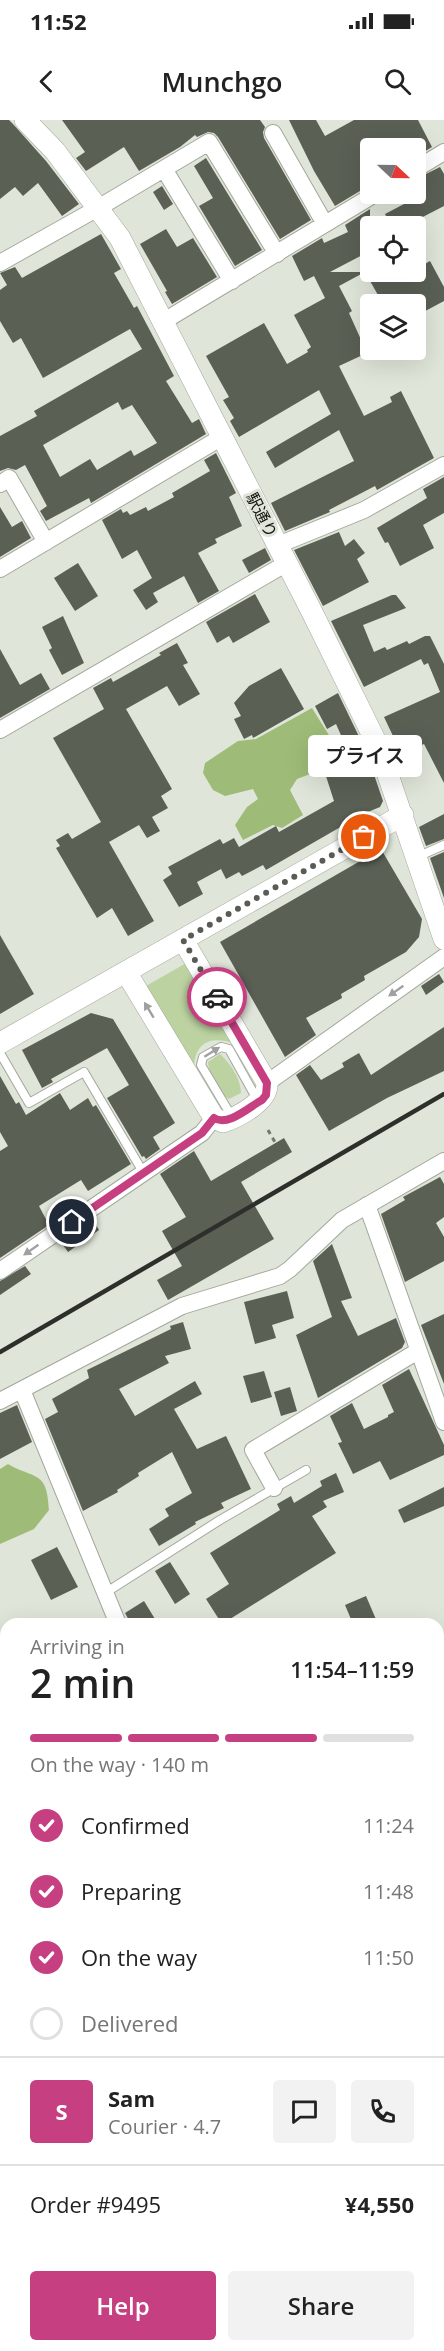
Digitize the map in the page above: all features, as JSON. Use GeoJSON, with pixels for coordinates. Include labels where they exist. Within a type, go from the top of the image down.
{"type":"FeatureCollection","features":[{"type":"Feature","properties":{"kind":"street","name":"駅通り"},"geometry":{"type":"LineString","coordinates":[[25,120],[55,152],[120,238],[164,321],[378,746],[444,939]]}},
{"type":"Feature","properties":{"kind":"street"},"geometry":{"type":"LineString","coordinates":[[273,133],[325,224]]}},
{"type":"Feature","properties":{"kind":"street"},"geometry":{"type":"LineString","coordinates":[[0,263],[209,142],[277,254]]}},
{"type":"Feature","properties":{"kind":"street"},"geometry":{"type":"LineString","coordinates":[[426,163],[444,152]]}},
{"type":"Feature","properties":{"kind":"street"},"geometry":{"type":"LineString","coordinates":[[164,169],[232,281]]}},
{"type":"Feature","properties":{"kind":"street"},"geometry":{"type":"LineString","coordinates":[[164,321],[360,203]]}},
{"type":"Feature","properties":{"kind":"street"},"geometry":{"type":"LineString","coordinates":[[0,569],[222,437]]}},
{"type":"Feature","properties":{"kind":"street"},"geometry":{"type":"LineString","coordinates":[[0,730],[283,554],[444,465]]}},
{"type":"Feature","properties":{"kind":"street"},"geometry":{"type":"LineString","coordinates":[[0,484],[9,478],[46,542]]}},
{"type":"Feature","properties":{"kind":"street"},"geometry":{"type":"LineString","coordinates":[[0,1043],[403,815]]}},
{"type":"Feature","properties":{"kind":"street"},"geometry":{"type":"LineString","coordinates":[[183,940],[262,1092]]}},
{"type":"Feature","properties":{"kind":"street"},"geometry":{"type":"LineString","coordinates":[[0,1271],[262,1092],[444,957]]}},
{"type":"Feature","properties":{"kind":"street"},"geometry":{"type":"LineString","coordinates":[[126,972],[223,1118]]}},
{"type":"Feature","properties":{"kind":"street"},"geometry":{"type":"LineString","coordinates":[[0,1401],[182,1306],[280,1276],[342,1220],[444,1161]]}},
{"type":"Feature","properties":{"kind":"street"},"geometry":{"type":"LineString","coordinates":[[367,1205],[418,1351],[440,1398],[444,1422]]}},
{"type":"Feature","properties":{"kind":"street"},"geometry":{"type":"LineString","coordinates":[[274,1488],[253,1450],[418,1351]]}},
{"type":"Feature","properties":{"kind":"street"},"geometry":{"type":"LineString","coordinates":[[22,1390],[115,1618]]}},
{"type":"Feature","properties":{"kind":"lane"},"geometry":{"type":"LineString","coordinates":[[417,857],[444,844]]}},
{"type":"Feature","properties":{"kind":"lane"},"geometry":{"type":"LineString","coordinates":[[223,1118],[201,1065],[203,1057],[221,1047],[229,1049],[262,1092]]}},
{"type":"Feature","properties":{"kind":"lane"},"geometry":{"type":"LineString","coordinates":[[0,1053],[29,1103],[84,1072],[143,1172]]}},
{"type":"Feature","properties":{"kind":"lane"},"geometry":{"type":"LineString","coordinates":[[105,1593],[220,1520],[306,1470]]}},
{"type":"Feature","properties":{"kind":"path"},"geometry":{"type":"LineString","coordinates":[[268,1130],[276,1144]]}},
{"type":"Feature","properties":{"kind":"green space"},"geometry":{"type":"Polygon","coordinates":[[[312,708],[332,740],[340,741],[350,759],[297,779],[290,790],[303,815],[282,828],[273,825],[243,840],[235,825],[247,807],[258,799],[253,789],[225,796],[213,790],[203,773],[205,763],[238,741],[256,739],[312,708]]]}},
{"type":"Feature","properties":{"kind":"green space"},"geometry":{"type":"Polygon","coordinates":[[[188,962],[234,1043],[219,1040],[201,1046],[195,1058],[194,1067],[146,986],[188,962]]]}},
{"type":"Feature","properties":{"kind":"green space"},"geometry":{"type":"Polygon","coordinates":[[[220,1054],[228,1062],[241,1088],[241,1093],[229,1099],[212,1077],[208,1062],[220,1054]]]}},
{"type":"Feature","properties":{"kind":"green space"},"geometry":{"type":"Polygon","coordinates":[[[8,1464],[43,1482],[49,1510],[34,1529],[0,1544],[0,1469],[8,1464]]]}},
{"type":"Feature","properties":{"kind":"building"},"geometry":{"type":"Polygon","coordinates":[[[0,120],[9,120],[13,124],[46,161],[79,204],[62,216],[38,183],[23,196],[15,187],[0,199],[0,120]]]}},
{"type":"Feature","properties":{"kind":"building"},"geometry":{"type":"Polygon","coordinates":[[[62,120],[260,120],[265,127],[264,138],[311,220],[280,239],[214,133],[208,132],[197,137],[195,135],[180,147],[139,171],[124,147],[86,171],[76,158],[85,152],[62,120]]]}},
{"type":"Feature","properties":{"kind":"building"},"geometry":{"type":"Polygon","coordinates":[[[289,120],[316,120],[325,136],[354,120],[418,120],[432,147],[426,151],[426,138],[360,138],[360,191],[335,206],[314,171],[289,120]]]}},
{"type":"Feature","properties":{"kind":"building"},"geometry":{"type":"Polygon","coordinates":[[[206,158],[262,250],[235,266],[199,206],[213,198],[194,166],[206,158]]]}},
{"type":"Feature","properties":{"kind":"building"},"geometry":{"type":"Polygon","coordinates":[[[440,167],[444,174],[444,206],[425,216],[386,216],[385,214],[404,204],[426,204],[426,174],[440,167]]]}},
{"type":"Feature","properties":{"kind":"building"},"geometry":{"type":"Polygon","coordinates":[[[162,186],[173,204],[164,210],[153,192],[162,186]]]}},
{"type":"Feature","properties":{"kind":"building"},"geometry":{"type":"Polygon","coordinates":[[[370,209],[370,216],[360,216],[360,256],[330,272],[360,272],[360,275],[339,286],[352,311],[349,313],[360,337],[360,356],[339,366],[364,416],[392,402],[390,397],[401,391],[434,458],[377,490],[375,486],[329,510],[330,512],[285,531],[271,503],[354,461],[339,430],[275,468],[266,452],[331,414],[319,390],[239,437],[230,421],[234,418],[223,400],[229,397],[206,356],[264,323],[287,364],[308,352],[307,350],[311,347],[294,315],[325,298],[314,276],[304,281],[292,256],[322,238],[324,243],[348,232],[345,225],[370,209]]]}},
{"type":"Feature","properties":{"kind":"building"},"geometry":{"type":"Polygon","coordinates":[[[166,229],[177,247],[193,238],[217,277],[172,304],[140,244],[166,229]]]}},
{"type":"Feature","properties":{"kind":"building"},"geometry":{"type":"Polygon","coordinates":[[[101,234],[121,269],[114,273],[134,308],[137,306],[174,376],[166,381],[192,423],[199,419],[206,434],[91,503],[89,498],[46,521],[40,511],[47,506],[25,465],[16,470],[8,468],[0,471],[0,436],[37,416],[34,411],[142,349],[130,329],[43,378],[21,338],[13,343],[0,321],[0,290],[7,285],[0,273],[15,267],[22,278],[101,234]],[[118,402],[43,445],[60,477],[90,459],[97,470],[131,450],[134,456],[157,443],[132,405],[122,410],[118,402]]]}},
{"type":"Feature","properties":{"kind":"building"},"geometry":{"type":"Polygon","coordinates":[[[430,261],[444,287],[444,301],[426,311],[426,294],[377,294],[371,282],[426,282],[426,263],[430,261]]]}},
{"type":"Feature","properties":{"kind":"building"},"geometry":{"type":"Polygon","coordinates":[[[216,453],[236,493],[229,497],[242,526],[215,539],[217,543],[198,553],[219,591],[198,603],[184,576],[153,593],[158,602],[146,610],[133,590],[152,578],[137,550],[122,559],[102,520],[121,509],[123,513],[127,511],[130,515],[146,507],[148,511],[174,497],[172,493],[210,471],[204,460],[216,453]]]}},
{"type":"Feature","properties":{"kind":"building"},"geometry":{"type":"Polygon","coordinates":[[[444,477],[444,513],[423,525],[434,548],[400,566],[388,542],[385,543],[377,528],[427,498],[423,489],[444,477]]]}},
{"type":"Feature","properties":{"kind":"building"},"geometry":{"type":"Polygon","coordinates":[[[0,507],[12,527],[22,521],[31,538],[0,557],[0,507]]]}},
{"type":"Feature","properties":{"kind":"building"},"geometry":{"type":"Polygon","coordinates":[[[339,532],[345,546],[354,539],[365,553],[357,559],[369,582],[323,606],[294,550],[339,532]]]}},
{"type":"Feature","properties":{"kind":"building"},"geometry":{"type":"Polygon","coordinates":[[[265,548],[271,560],[249,573],[242,560],[265,548]]]}},
{"type":"Feature","properties":{"kind":"building"},"geometry":{"type":"Polygon","coordinates":[[[78,563],[98,596],[75,611],[54,578],[78,563]]]}},
{"type":"Feature","properties":{"kind":"building"},"geometry":{"type":"Polygon","coordinates":[[[255,594],[270,622],[233,643],[229,636],[217,643],[206,622],[255,594]]]}},
{"type":"Feature","properties":{"kind":"building"},"geometry":{"type":"Polygon","coordinates":[[[396,595],[406,608],[363,625],[374,652],[385,647],[387,650],[407,641],[409,644],[430,636],[444,664],[444,783],[424,744],[395,757],[388,738],[393,736],[384,717],[440,692],[428,663],[424,665],[421,659],[364,687],[331,621],[396,595]]]}},
{"type":"Feature","properties":{"kind":"building"},"geometry":{"type":"Polygon","coordinates":[[[63,616],[84,663],[62,675],[49,650],[52,648],[42,627],[63,616]]]}},
{"type":"Feature","properties":{"kind":"building"},"geometry":{"type":"Polygon","coordinates":[[[177,643],[188,663],[183,665],[200,694],[179,706],[167,686],[126,709],[172,789],[161,796],[168,808],[152,817],[160,831],[147,838],[139,825],[109,842],[154,921],[128,936],[112,908],[97,918],[56,848],[60,846],[56,840],[68,833],[72,839],[101,822],[53,738],[104,709],[93,688],[111,678],[113,682],[161,655],[159,653],[177,643]]]}},
{"type":"Feature","properties":{"kind":"building"},"geometry":{"type":"Polygon","coordinates":[[[0,649],[20,685],[41,673],[50,689],[0,718],[0,649]]]}},
{"type":"Feature","properties":{"kind":"building"},"geometry":{"type":"Polygon","coordinates":[[[281,668],[304,709],[253,738],[252,735],[244,739],[234,719],[241,716],[234,703],[249,686],[281,668]]]}},
{"type":"Feature","properties":{"kind":"building"},"geometry":{"type":"Polygon","coordinates":[[[338,693],[366,751],[383,801],[380,807],[363,814],[266,870],[263,865],[242,876],[239,872],[226,879],[221,869],[197,882],[203,894],[179,907],[163,880],[172,874],[168,867],[220,839],[223,844],[234,838],[239,847],[276,826],[279,832],[334,801],[324,770],[352,760],[336,724],[327,729],[315,706],[338,693]]]}},
{"type":"Feature","properties":{"kind":"building"},"geometry":{"type":"Polygon","coordinates":[[[444,814],[444,839],[426,846],[419,827],[444,814]]]}},
{"type":"Feature","properties":{"kind":"building"},"geometry":{"type":"Polygon","coordinates":[[[381,849],[422,919],[419,937],[406,952],[364,976],[365,980],[341,994],[342,998],[306,1018],[316,1035],[285,1057],[220,942],[381,849]]]}},
{"type":"Feature","properties":{"kind":"building"},"geometry":{"type":"Polygon","coordinates":[[[444,852],[444,898],[430,858],[444,852]]]}},
{"type":"Feature","properties":{"kind":"building"},"geometry":{"type":"Polygon","coordinates":[[[0,935],[34,994],[0,1014],[0,935]]]}},
{"type":"Feature","properties":{"kind":"building"},"geometry":{"type":"Polygon","coordinates":[[[439,974],[444,982],[426,995],[421,986],[439,974]]]}},
{"type":"Feature","properties":{"kind":"building"},"geometry":{"type":"Polygon","coordinates":[[[91,1013],[113,1019],[175,1123],[153,1137],[160,1149],[146,1159],[142,1157],[107,1098],[129,1085],[107,1048],[51,1079],[53,1082],[42,1088],[22,1050],[91,1013]]]}},
{"type":"Feature","properties":{"kind":"building"},"geometry":{"type":"Polygon","coordinates":[[[444,1027],[444,1071],[387,1098],[329,1131],[296,1075],[310,1065],[321,1080],[344,1067],[342,1063],[359,1053],[371,1075],[444,1027]]]}},
{"type":"Feature","properties":{"kind":"building"},"geometry":{"type":"Polygon","coordinates":[[[0,1076],[16,1104],[19,1102],[26,1115],[60,1093],[70,1110],[88,1098],[93,1107],[96,1105],[131,1164],[88,1191],[81,1180],[39,1206],[49,1225],[0,1258],[0,1151],[8,1146],[0,1132],[0,1076]]]}},
{"type":"Feature","properties":{"kind":"building"},"geometry":{"type":"Polygon","coordinates":[[[284,1138],[292,1152],[241,1182],[274,1239],[168,1300],[157,1280],[182,1266],[162,1231],[186,1217],[160,1174],[194,1151],[211,1181],[284,1138]]]}},
{"type":"Feature","properties":{"kind":"building"},"geometry":{"type":"Polygon","coordinates":[[[440,1177],[444,1184],[444,1217],[436,1223],[444,1237],[444,1261],[405,1282],[381,1214],[405,1200],[403,1197],[440,1177]]]}},
{"type":"Feature","properties":{"kind":"building"},"geometry":{"type":"Polygon","coordinates":[[[93,1220],[99,1230],[68,1252],[61,1242],[93,1220]]]}},
{"type":"Feature","properties":{"kind":"building"},"geometry":{"type":"Polygon","coordinates":[[[332,1244],[352,1298],[341,1301],[358,1336],[396,1318],[405,1342],[402,1348],[318,1398],[296,1335],[332,1317],[313,1261],[332,1244]]]}},
{"type":"Feature","properties":{"kind":"building"},"geometry":{"type":"Polygon","coordinates":[[[25,1266],[31,1274],[0,1295],[0,1281],[25,1266]]]}},
{"type":"Feature","properties":{"kind":"building"},"geometry":{"type":"Polygon","coordinates":[[[287,1291],[294,1318],[272,1325],[276,1338],[255,1344],[244,1302],[287,1291]]]}},
{"type":"Feature","properties":{"kind":"building"},"geometry":{"type":"Polygon","coordinates":[[[444,1314],[444,1384],[421,1325],[444,1314]]]}},
{"type":"Feature","properties":{"kind":"building"},"geometry":{"type":"Polygon","coordinates":[[[183,1322],[191,1349],[165,1356],[169,1363],[119,1389],[135,1416],[195,1381],[202,1394],[174,1409],[197,1449],[226,1436],[251,1489],[221,1503],[224,1508],[195,1522],[196,1524],[159,1546],[149,1529],[169,1516],[165,1509],[192,1493],[172,1452],[138,1473],[139,1476],[117,1490],[118,1492],[83,1511],[45,1419],[58,1412],[52,1399],[89,1378],[87,1370],[171,1329],[170,1326],[183,1322]]]}},
{"type":"Feature","properties":{"kind":"building"},"geometry":{"type":"Polygon","coordinates":[[[409,1369],[444,1445],[444,1455],[390,1480],[380,1461],[353,1474],[338,1443],[342,1442],[330,1416],[352,1403],[364,1429],[388,1417],[394,1412],[382,1385],[409,1369]]]}},
{"type":"Feature","properties":{"kind":"building"},"geometry":{"type":"Polygon","coordinates":[[[264,1371],[272,1397],[251,1403],[243,1376],[264,1371]]]}},
{"type":"Feature","properties":{"kind":"building"},"geometry":{"type":"Polygon","coordinates":[[[290,1387],[297,1411],[281,1416],[274,1392],[290,1387]]]}},
{"type":"Feature","properties":{"kind":"building"},"geometry":{"type":"Polygon","coordinates":[[[17,1405],[32,1442],[0,1459],[0,1413],[17,1405]]]}},
{"type":"Feature","properties":{"kind":"building"},"geometry":{"type":"Polygon","coordinates":[[[336,1473],[344,1492],[323,1501],[327,1507],[312,1516],[336,1553],[232,1618],[218,1618],[206,1599],[229,1584],[210,1553],[280,1510],[277,1504],[291,1496],[294,1503],[322,1486],[320,1481],[336,1473]]]}},
{"type":"Feature","properties":{"kind":"building"},"geometry":{"type":"Polygon","coordinates":[[[444,1487],[444,1506],[404,1523],[398,1510],[444,1487]]]}},
{"type":"Feature","properties":{"kind":"building"},"geometry":{"type":"Polygon","coordinates":[[[57,1547],[78,1587],[51,1600],[31,1560],[57,1547]]]}},
{"type":"Feature","properties":{"kind":"building"},"geometry":{"type":"Polygon","coordinates":[[[170,1562],[190,1594],[175,1604],[155,1571],[170,1562]]]}},
{"type":"Feature","properties":{"kind":"building"},"geometry":{"type":"Polygon","coordinates":[[[366,1596],[375,1618],[350,1618],[345,1605],[366,1596]]]}},
{"type":"Feature","properties":{"kind":"building"},"geometry":{"type":"Polygon","coordinates":[[[144,1601],[154,1618],[128,1618],[125,1613],[144,1601]]]}},
{"type":"Feature","properties":{"kind":"railway"},"geometry":{"type":"LineString","coordinates":[[0,1352],[444,1094]]}},
{"type":"Feature","properties":{"kind":"way so far"},"geometry":{"type":"LineString","coordinates":[[217,997],[183,940],[364,837]]}},
{"type":"Feature","properties":{"kind":"place","name":"プライス"},"geometry":{"type":"Point","coordinates":[364,837]}},
{"type":"Feature","properties":{"kind":"route"},"geometry":{"type":"LineString","coordinates":[[72,1222],[202,1133],[214,1118],[218,1121],[226,1121],[262,1100],[266,1095],[267,1083],[217,997]]}}]}
